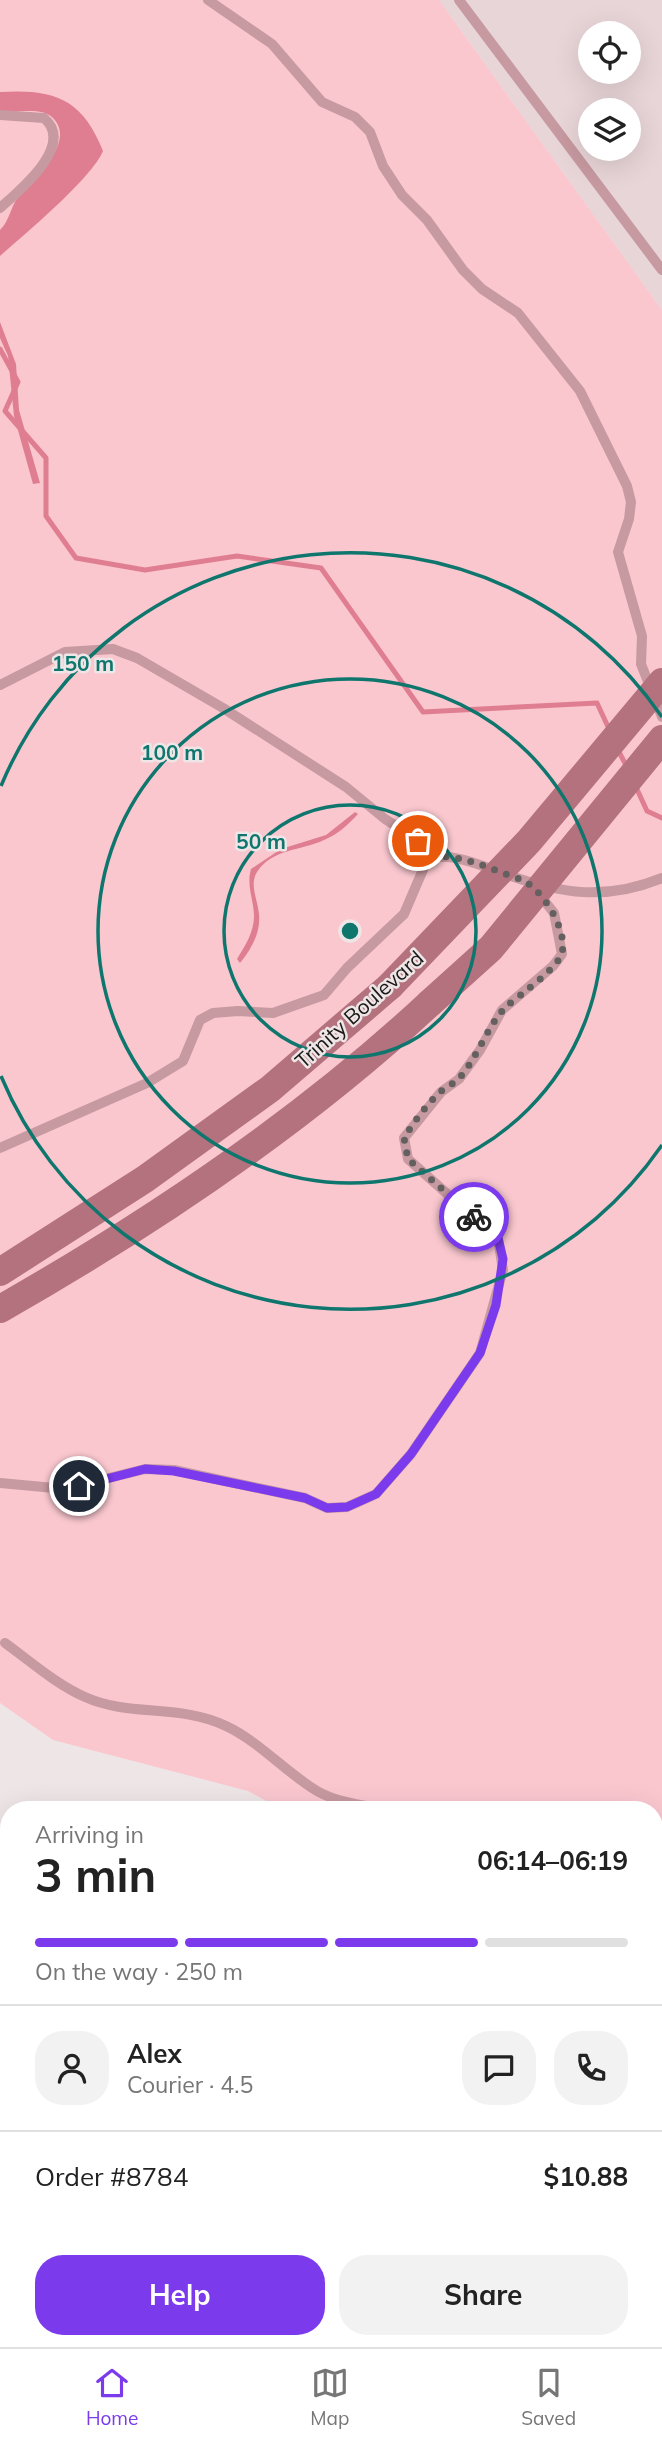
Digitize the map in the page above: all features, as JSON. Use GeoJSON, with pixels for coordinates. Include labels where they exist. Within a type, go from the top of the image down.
{"type":"FeatureCollection","features":[{"type":"Feature","properties":{"kind":"main road","name":"Trinity Boulevard"},"geometry":{"type":"LineString","coordinates":[[0,1272],[145,1179],[270,1089],[390,986],[528,842],[662,682]]}},
{"type":"Feature","properties":{"kind":"main road","name":"Trinity Boulevard"},"geometry":{"type":"LineString","coordinates":[[0,1309],[178,1202],[373,1056],[491,948],[662,739]]}},
{"type":"Feature","properties":{"kind":"lane"},"geometry":{"type":"LineString","coordinates":[[208,0],[272,44],[322,102],[355,117],[370,132],[383,166],[402,195],[427,220],[463,270],[482,289],[518,313],[580,391],[629,494],[629,520],[618,552],[639,623],[641,664],[662,717]]}},
{"type":"Feature","properties":{"kind":"lane"},"geometry":{"type":"LineString","coordinates":[[459,0],[662,270]]}},
{"type":"Feature","properties":{"kind":"lane"},"geometry":{"type":"LineString","coordinates":[[0,115],[44,118],[54,132],[53,143],[39,172],[0,208]]}},
{"type":"Feature","properties":{"kind":"lane"},"geometry":{"type":"LineString","coordinates":[[0,685],[65,652],[113,649],[136,658],[223,708],[346,788],[418,841],[428,858]]}},
{"type":"Feature","properties":{"kind":"lane"},"geometry":{"type":"LineString","coordinates":[[428,858],[444,855],[462,858],[530,882],[580,895],[644,886],[662,878]]}},
{"type":"Feature","properties":{"kind":"lane"},"geometry":{"type":"LineString","coordinates":[[0,1148],[147,1083],[183,1061],[200,1020],[213,1013],[273,1013],[324,995],[404,914],[428,858]]}},
{"type":"Feature","properties":{"kind":"lane"},"geometry":{"type":"LineString","coordinates":[[0,1483],[65,1489],[145,1469],[174,1471],[305,1498],[327,1508],[358,1503],[376,1494],[385,1484],[411,1454],[480,1353],[496,1305],[503,1270],[498,1238],[408,1159],[404,1138],[441,1092],[459,1079],[480,1051],[502,1010],[553,966],[562,954],[554,913],[530,882]]}},
{"type":"Feature","properties":{"kind":"lane"},"geometry":{"type":"LineString","coordinates":[[5,1643],[85,1698],[122,1706],[182,1711],[226,1726],[272,1755],[316,1790],[339,1801]]}},
{"type":"Feature","properties":{"kind":"shaded area"},"geometry":{"type":"Polygon","coordinates":[[[0,0],[439,0],[662,310],[662,1801],[266,1801],[248,1791],[53,1740],[0,1703],[0,0]]]}},
{"type":"Feature","properties":{"kind":"shaded area"},"geometry":{"type":"Polygon","coordinates":[[[439,0],[662,0],[662,310],[439,0]]]}},
{"type":"Feature","properties":{"kind":"shaded area"},"geometry":{"type":"Polygon","coordinates":[[[0,92],[36,92],[64,100],[86,119],[103,151],[72,191],[0,256],[0,230],[18,197],[49,161],[60,139],[59,128],[48,114],[35,111],[0,111],[0,92]]]}},
{"type":"Feature","properties":{"kind":"shaded area"},"geometry":{"type":"Polygon","coordinates":[[[0,322],[16,364],[19,410],[40,483],[33,484],[14,416],[8,356],[0,338],[0,322]]]}},
{"type":"Feature","properties":{"kind":"shaded area"},"geometry":{"type":"Polygon","coordinates":[[[355,812],[358,814],[334,835],[315,844],[279,854],[257,872],[254,887],[259,914],[257,934],[240,963],[237,959],[254,922],[249,881],[251,869],[281,849],[326,835],[355,812]]]}},
{"type":"Feature","properties":{"kind":"waterway"},"geometry":{"type":"LineString","coordinates":[[0,349],[18,382],[5,411],[46,458],[46,516],[76,558],[145,570],[237,556],[321,568],[423,712],[597,703],[610,731]]}},
{"type":"Feature","properties":{"kind":"waterway"},"geometry":{"type":"LineString","coordinates":[[618,750],[628,769]]}},
{"type":"Feature","properties":{"kind":"waterway"},"geometry":{"type":"LineString","coordinates":[[635,785],[647,811],[662,818]]}},
{"type":"Feature","properties":{"kind":"way so far"},"geometry":{"type":"LineString","coordinates":[[418,841],[428,858],[444,855],[462,858],[530,882],[554,913],[561,939],[562,954],[553,966],[502,1010],[480,1051],[459,1079],[441,1092],[416,1119],[404,1138],[408,1159],[474,1217]]}},
{"type":"Feature","properties":{"kind":"route"},"geometry":{"type":"LineString","coordinates":[[79,1486],[145,1469],[174,1471],[305,1498],[327,1508],[347,1507],[376,1494],[411,1454],[480,1353],[496,1305],[503,1259],[498,1238],[474,1217]]}}]}
